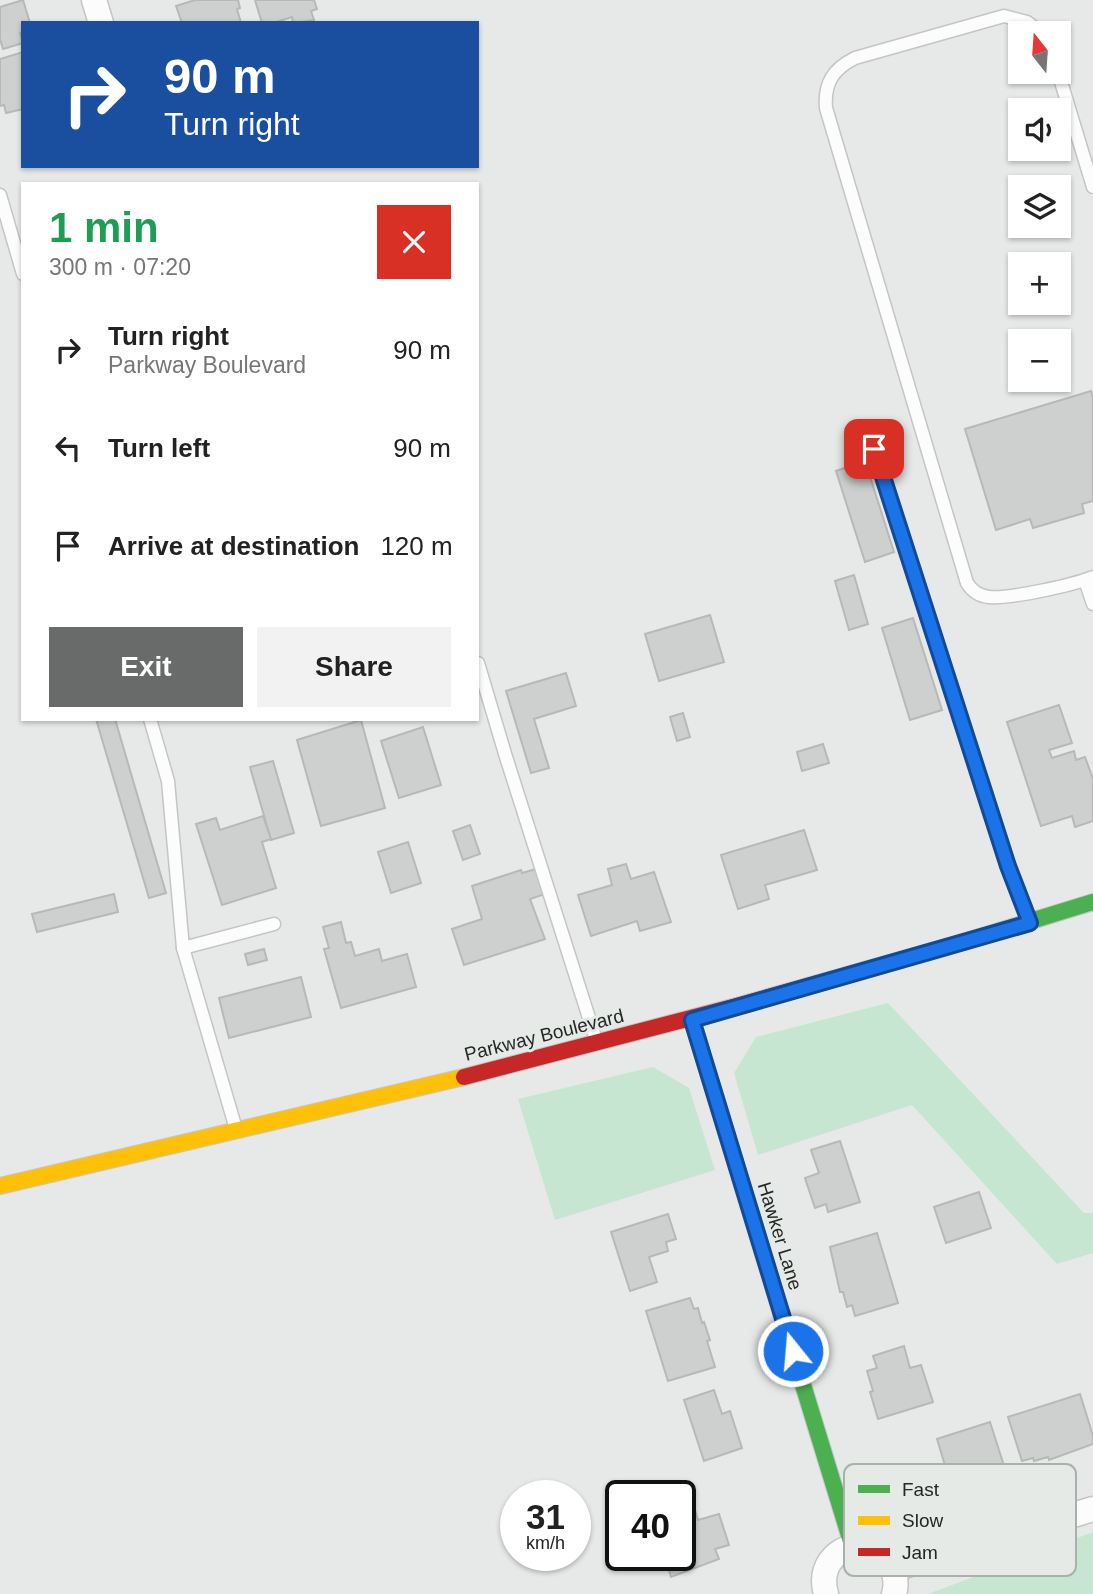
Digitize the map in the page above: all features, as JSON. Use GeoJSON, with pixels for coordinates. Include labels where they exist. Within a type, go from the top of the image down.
{"type":"FeatureCollection","features":[{"type":"Feature","properties":{"kind":"street"},"geometry":{"type":"LineString","coordinates":[[94,0],[100,21]]}},
{"type":"Feature","properties":{"kind":"street","name":"Parkway Boulevard"},"geometry":{"type":"LineString","coordinates":[[0,1186],[237,1133],[692,1020],[1030,923],[1093,902]]}},
{"type":"Feature","properties":{"kind":"street","name":"Hawker Lane"},"geometry":{"type":"LineString","coordinates":[[692,1020],[844,1519]]}},
{"type":"Feature","properties":{"kind":"street"},"geometry":{"type":"LineString","coordinates":[[1076,1515],[1093,1510]]}},
{"type":"Feature","properties":{"kind":"street"},"geometry":{"type":"LineString","coordinates":[[822,1593],[827,1566],[844,1550]]}},
{"type":"Feature","properties":{"kind":"street"},"geometry":{"type":"LineString","coordinates":[[894,1594],[895,1576]]}},
{"type":"Feature","properties":{"kind":"lane"},"geometry":{"type":"LineString","coordinates":[[1024,21],[1016,18],[993,18],[855,58],[834,72],[827,83],[825,95],[829,120],[967,583],[978,594],[1006,597],[1089,579],[1093,604]]}},
{"type":"Feature","properties":{"kind":"lane"},"geometry":{"type":"LineString","coordinates":[[1062,84],[1093,187]]}},
{"type":"Feature","properties":{"kind":"lane"},"geometry":{"type":"LineString","coordinates":[[0,195],[21,267]]}},
{"type":"Feature","properties":{"kind":"lane"},"geometry":{"type":"LineString","coordinates":[[874,449],[1008,866],[1030,923]]}},
{"type":"Feature","properties":{"kind":"lane"},"geometry":{"type":"LineString","coordinates":[[479,666],[597,1044]]}},
{"type":"Feature","properties":{"kind":"lane"},"geometry":{"type":"LineString","coordinates":[[151,721],[168,781],[183,948],[237,1133]]}},
{"type":"Feature","properties":{"kind":"lane"},"geometry":{"type":"LineString","coordinates":[[183,948],[274,924]]}},
{"type":"Feature","properties":{"kind":"green space"},"geometry":{"type":"Polygon","coordinates":[[[888,1003],[1084,1213],[1093,1213],[1093,1253],[1057,1264],[912,1105],[758,1155],[734,1073],[756,1037],[888,1003]]]}},
{"type":"Feature","properties":{"kind":"green space"},"geometry":{"type":"Polygon","coordinates":[[[653,1067],[689,1088],[715,1170],[555,1220],[518,1099],[653,1067]]]}},
{"type":"Feature","properties":{"kind":"green space"},"geometry":{"type":"Polygon","coordinates":[[[1093,1532],[1093,1594],[928,1594],[976,1576],[1076,1576],[1076,1538],[1093,1532]]]}},
{"type":"Feature","properties":{"kind":"building"},"geometry":{"type":"Polygon","coordinates":[[[23,0],[29,21],[21,21],[21,44],[3,49],[0,39],[0,7],[23,0]]]}},
{"type":"Feature","properties":{"kind":"building"},"geometry":{"type":"Polygon","coordinates":[[[195,0],[238,0],[240,21],[181,21],[176,6],[195,0]]]}},
{"type":"Feature","properties":{"kind":"building"},"geometry":{"type":"Polygon","coordinates":[[[255,0],[314,0],[317,9],[311,11],[314,20],[293,21],[292,17],[279,21],[261,21],[255,0]]]}},
{"type":"Feature","properties":{"kind":"building"},"geometry":{"type":"Polygon","coordinates":[[[21,53],[21,109],[6,113],[4,105],[0,106],[0,59],[21,53]]]}},
{"type":"Feature","properties":{"kind":"building"},"geometry":{"type":"Polygon","coordinates":[[[1091,391],[1093,501],[1082,504],[1084,513],[1033,528],[1030,519],[996,530],[965,429],[1091,391]]]}},
{"type":"Feature","properties":{"kind":"building"},"geometry":{"type":"Polygon","coordinates":[[[865,461],[894,552],[865,562],[836,471],[865,461]]]}},
{"type":"Feature","properties":{"kind":"building"},"geometry":{"type":"Polygon","coordinates":[[[854,575],[868,624],[849,630],[835,581],[854,575]]]}},
{"type":"Feature","properties":{"kind":"building"},"geometry":{"type":"Polygon","coordinates":[[[710,615],[724,662],[659,681],[645,634],[710,615]]]}},
{"type":"Feature","properties":{"kind":"building"},"geometry":{"type":"Polygon","coordinates":[[[913,618],[942,710],[910,720],[882,628],[913,618]]]}},
{"type":"Feature","properties":{"kind":"building"},"geometry":{"type":"Polygon","coordinates":[[[566,673],[576,706],[534,719],[549,768],[531,773],[506,691],[566,673]]]}},
{"type":"Feature","properties":{"kind":"building"},"geometry":{"type":"Polygon","coordinates":[[[1059,705],[1072,743],[1049,750],[1052,758],[1074,751],[1076,760],[1085,757],[1093,779],[1093,821],[1075,827],[1072,816],[1041,826],[1007,722],[1059,705]]]}},
{"type":"Feature","properties":{"kind":"building"},"geometry":{"type":"Polygon","coordinates":[[[683,713],[690,737],[677,741],[670,717],[683,713]]]}},
{"type":"Feature","properties":{"kind":"building"},"geometry":{"type":"Polygon","coordinates":[[[97,721],[116,721],[166,893],[149,898],[97,721]]]}},
{"type":"Feature","properties":{"kind":"building"},"geometry":{"type":"Polygon","coordinates":[[[361,721],[385,808],[321,826],[297,740],[361,721]]]}},
{"type":"Feature","properties":{"kind":"building"},"geometry":{"type":"Polygon","coordinates":[[[423,727],[441,785],[399,798],[381,741],[423,727]]]}},
{"type":"Feature","properties":{"kind":"building"},"geometry":{"type":"Polygon","coordinates":[[[823,744],[829,763],[802,771],[797,752],[823,744]]]}},
{"type":"Feature","properties":{"kind":"building"},"geometry":{"type":"Polygon","coordinates":[[[273,761],[294,833],[271,840],[250,767],[273,761]]]}},
{"type":"Feature","properties":{"kind":"building"},"geometry":{"type":"Polygon","coordinates":[[[263,816],[271,839],[262,842],[276,888],[222,905],[196,824],[216,818],[220,830],[263,816]]]}},
{"type":"Feature","properties":{"kind":"building"},"geometry":{"type":"Polygon","coordinates":[[[470,825],[480,854],[463,860],[453,831],[470,825]]]}},
{"type":"Feature","properties":{"kind":"building"},"geometry":{"type":"Polygon","coordinates":[[[804,830],[817,870],[765,885],[769,899],[738,909],[721,855],[804,830]]]}},
{"type":"Feature","properties":{"kind":"building"},"geometry":{"type":"Polygon","coordinates":[[[408,842],[421,883],[391,893],[378,852],[408,842]]]}},
{"type":"Feature","properties":{"kind":"building"},"geometry":{"type":"Polygon","coordinates":[[[626,864],[631,879],[654,872],[671,922],[640,931],[637,921],[591,936],[578,895],[612,885],[608,869],[626,864]]]}},
{"type":"Feature","properties":{"kind":"building"},"geometry":{"type":"Polygon","coordinates":[[[536,869],[545,894],[530,899],[545,939],[464,965],[452,929],[482,919],[472,886],[521,870],[522,873],[536,869]]]}},
{"type":"Feature","properties":{"kind":"building"},"geometry":{"type":"Polygon","coordinates":[[[114,894],[118,912],[37,932],[32,914],[114,894]]]}},
{"type":"Feature","properties":{"kind":"building"},"geometry":{"type":"Polygon","coordinates":[[[341,922],[346,943],[351,942],[355,956],[379,949],[382,961],[407,954],[416,987],[341,1008],[324,949],[329,948],[323,927],[341,922]]]}},
{"type":"Feature","properties":{"kind":"building"},"geometry":{"type":"Polygon","coordinates":[[[264,949],[267,960],[248,965],[245,954],[264,949]]]}},
{"type":"Feature","properties":{"kind":"building"},"geometry":{"type":"Polygon","coordinates":[[[301,977],[311,1017],[229,1038],[219,998],[301,977]]]}},
{"type":"Feature","properties":{"kind":"building"},"geometry":{"type":"Polygon","coordinates":[[[840,1141],[860,1202],[828,1212],[826,1204],[815,1208],[805,1178],[819,1173],[811,1150],[840,1141]]]}},
{"type":"Feature","properties":{"kind":"building"},"geometry":{"type":"Polygon","coordinates":[[[979,1192],[991,1228],[946,1243],[934,1207],[979,1192]]]}},
{"type":"Feature","properties":{"kind":"building"},"geometry":{"type":"Polygon","coordinates":[[[668,1214],[676,1239],[666,1242],[668,1251],[649,1257],[657,1282],[630,1291],[611,1232],[668,1214]]]}},
{"type":"Feature","properties":{"kind":"building"},"geometry":{"type":"Polygon","coordinates":[[[877,1233],[898,1303],[855,1316],[852,1305],[847,1307],[843,1292],[840,1292],[830,1247],[877,1233]]]}},
{"type":"Feature","properties":{"kind":"building"},"geometry":{"type":"Polygon","coordinates":[[[690,1298],[694,1309],[698,1308],[702,1323],[704,1322],[715,1367],[668,1381],[646,1311],[690,1298]]]}},
{"type":"Feature","properties":{"kind":"building"},"geometry":{"type":"Polygon","coordinates":[[[904,1346],[910,1368],[921,1365],[933,1402],[878,1419],[867,1371],[877,1368],[873,1356],[904,1346]]]}},
{"type":"Feature","properties":{"kind":"building"},"geometry":{"type":"Polygon","coordinates":[[[714,1390],[722,1414],[730,1411],[742,1448],[704,1461],[684,1400],[714,1390]]]}},
{"type":"Feature","properties":{"kind":"building"},"geometry":{"type":"Polygon","coordinates":[[[1080,1394],[1093,1444],[1049,1460],[1048,1457],[1022,1461],[1008,1417],[1080,1394]]]}},
{"type":"Feature","properties":{"kind":"building"},"geometry":{"type":"Polygon","coordinates":[[[990,1422],[1003,1464],[945,1464],[937,1439],[990,1422]]]}},
{"type":"Feature","properties":{"kind":"building"},"geometry":{"type":"Polygon","coordinates":[[[696,1513],[698,1520],[719,1514],[729,1545],[715,1549],[719,1559],[696,1568],[696,1513]]]}},
{"type":"Feature","properties":{"kind":"building"},"geometry":{"type":"Polygon","coordinates":[[[669,1571],[687,1571],[671,1577],[669,1571]]]}},
{"type":"Feature","properties":{"kind":"traffic: fast"},"geometry":{"type":"LineString","coordinates":[[947,947],[1093,902]]}},
{"type":"Feature","properties":{"kind":"traffic: fast"},"geometry":{"type":"LineString","coordinates":[[781,1313],[844,1519]]}},
{"type":"Feature","properties":{"kind":"traffic: slow"},"geometry":{"type":"LineString","coordinates":[[0,1186],[464,1077]]}},
{"type":"Feature","properties":{"kind":"traffic: jam"},"geometry":{"type":"LineString","coordinates":[[464,1077],[733,1007],[947,947]]}},
{"type":"Feature","properties":{"kind":"traffic: jam"},"geometry":{"type":"LineString","coordinates":[[692,1020],[781,1313]]}},
{"type":"Feature","properties":{"kind":"route"},"geometry":{"type":"LineString","coordinates":[[793,1351],[692,1020],[1030,923],[1008,866],[874,449]]}}]}
